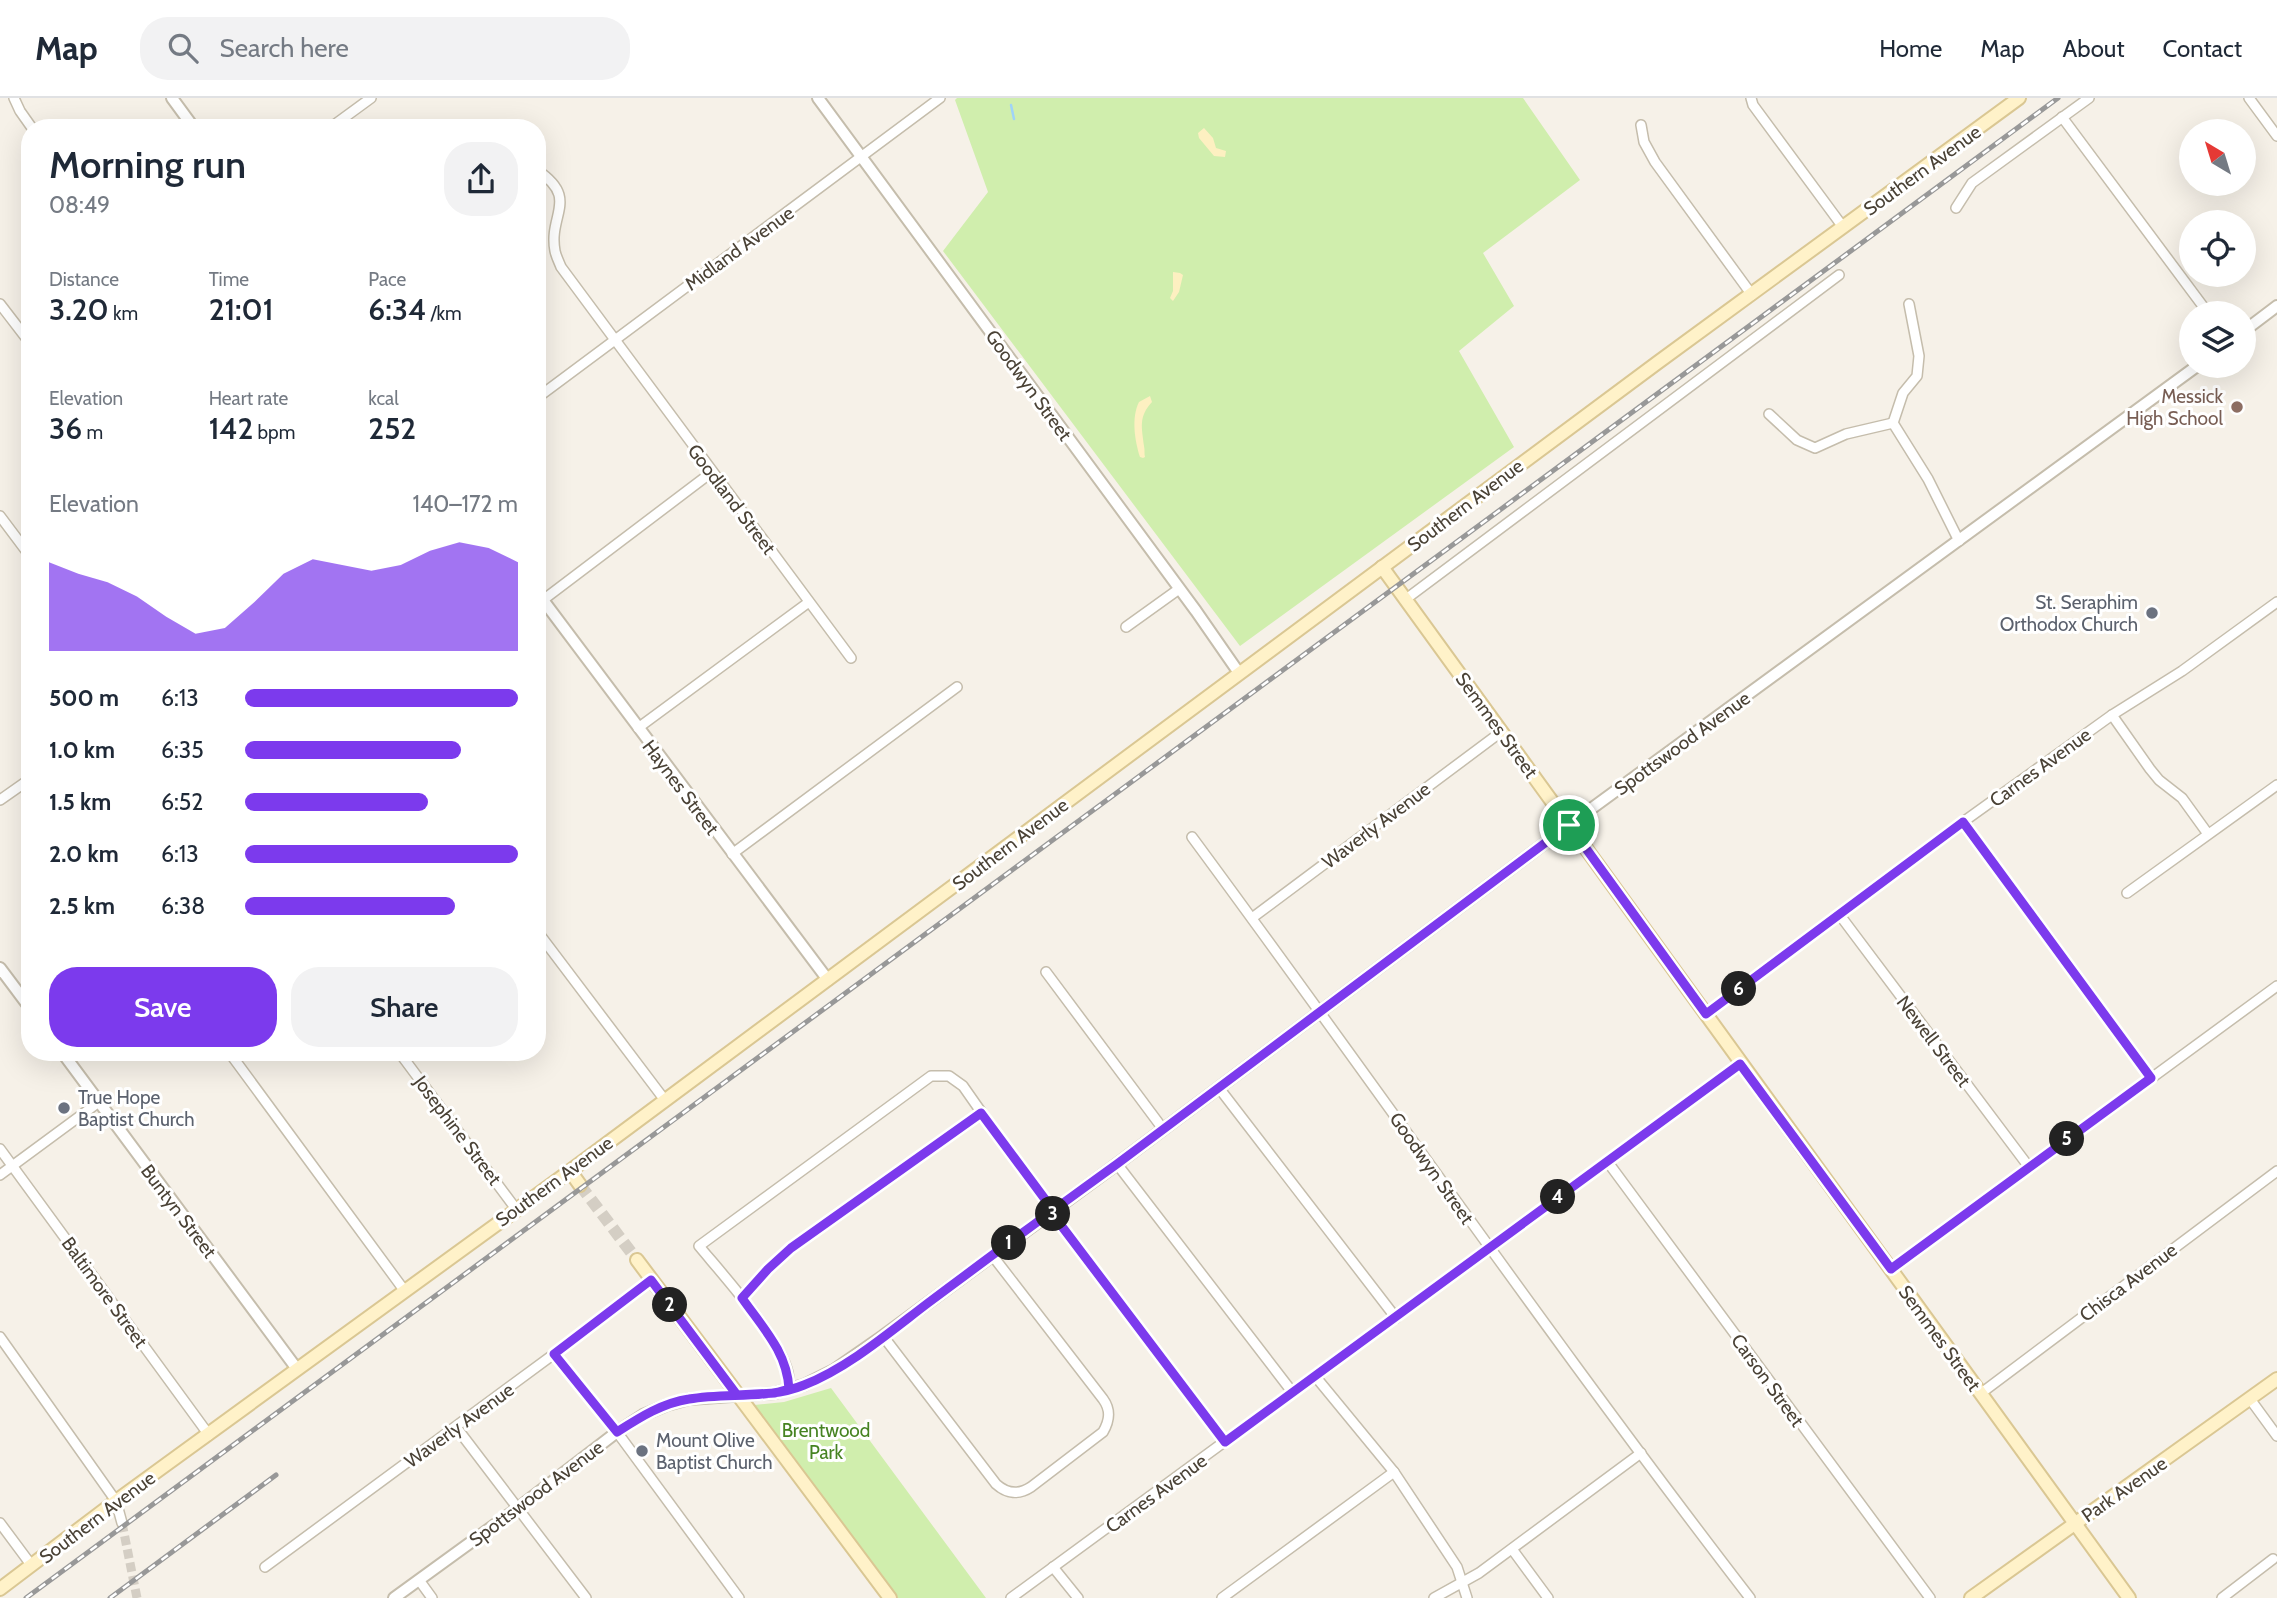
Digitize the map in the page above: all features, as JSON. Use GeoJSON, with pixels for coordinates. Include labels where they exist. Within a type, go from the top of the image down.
{"type":"FeatureCollection","features":[{"type":"Feature","properties":{"kind":"main road","name":"Southern Avenue"},"geometry":{"type":"LineString","coordinates":[[0,1589],[116,1501],[570,1171],[1646,371],[2019,98]]}},
{"type":"Feature","properties":{"kind":"main road","name":"Semmes Street"},"geometry":{"type":"LineString","coordinates":[[1382,567],[2129,1598]]}},
{"type":"Feature","properties":{"kind":"main road"},"geometry":{"type":"LineString","coordinates":[[570,1171],[580,1185]]}},
{"type":"Feature","properties":{"kind":"main road"},"geometry":{"type":"LineString","coordinates":[[637,1261],[890,1598]]}},
{"type":"Feature","properties":{"kind":"main road","name":"Park Avenue"},"geometry":{"type":"LineString","coordinates":[[1971,1598],[2277,1379]]}},
{"type":"Feature","properties":{"kind":"street"},"geometry":{"type":"LineString","coordinates":[[14,98],[26,119]]}},
{"type":"Feature","properties":{"kind":"street"},"geometry":{"type":"LineString","coordinates":[[172,98],[187,119]]}},
{"type":"Feature","properties":{"kind":"street"},"geometry":{"type":"LineString","coordinates":[[342,119],[371,98]]}},
{"type":"Feature","properties":{"kind":"street","name":"Goodwyn Street"},"geometry":{"type":"LineString","coordinates":[[818,98],[1239,673]]}},
{"type":"Feature","properties":{"kind":"street","name":"Midland Avenue"},"geometry":{"type":"LineString","coordinates":[[546,391],[940,98]]}},
{"type":"Feature","properties":{"kind":"street"},"geometry":{"type":"LineString","coordinates":[[1751,98],[1753,105],[1843,228]]}},
{"type":"Feature","properties":{"kind":"street","name":"Southern Avenue"},"geometry":{"type":"LineString","coordinates":[[1956,208],[1972,183],[2088,98]]}},
{"type":"Feature","properties":{"kind":"street"},"geometry":{"type":"LineString","coordinates":[[2249,98],[2277,136]]}},
{"type":"Feature","properties":{"kind":"street"},"geometry":{"type":"LineString","coordinates":[[2062,117],[2199,301]]}},
{"type":"Feature","properties":{"kind":"street"},"geometry":{"type":"LineString","coordinates":[[1641,125],[1644,142],[1655,162],[1752,295]]}},
{"type":"Feature","properties":{"kind":"street","name":"Goodland Street"},"geometry":{"type":"LineString","coordinates":[[546,177],[556,184],[562,202],[556,227],[555,249],[561,267],[851,657]]}},
{"type":"Feature","properties":{"kind":"street","name":"Southern Avenue"},"geometry":{"type":"LineString","coordinates":[[1406,599],[1839,275]]}},
{"type":"Feature","properties":{"kind":"street"},"geometry":{"type":"LineString","coordinates":[[0,303],[21,331]]}},
{"type":"Feature","properties":{"kind":"street"},"geometry":{"type":"LineString","coordinates":[[1893,423],[1903,393],[1917,376],[1919,356],[1909,304]]}},
{"type":"Feature","properties":{"kind":"street"},"geometry":{"type":"LineString","coordinates":[[2256,322],[2277,306]]}},
{"type":"Feature","properties":{"kind":"street","name":"Spottswood Avenue"},"geometry":{"type":"LineString","coordinates":[[394,1598],[643,1415],[689,1399],[775,1393],[804,1385],[834,1370],[1117,1164],[1569,825],[2181,378]]}},
{"type":"Feature","properties":{"kind":"street"},"geometry":{"type":"LineString","coordinates":[[1769,414],[1797,440],[1815,449],[1846,434],[1893,423]]}},
{"type":"Feature","properties":{"kind":"street"},"geometry":{"type":"LineString","coordinates":[[1893,423],[1928,479],[1959,541]]}},
{"type":"Feature","properties":{"kind":"street"},"geometry":{"type":"LineString","coordinates":[[546,592],[712,472]]}},
{"type":"Feature","properties":{"kind":"street"},"geometry":{"type":"LineString","coordinates":[[0,516],[21,544]]}},
{"type":"Feature","properties":{"kind":"street"},"geometry":{"type":"LineString","coordinates":[[1126,627],[1179,589]]}},
{"type":"Feature","properties":{"kind":"street"},"geometry":{"type":"LineString","coordinates":[[638,728],[809,602]]}},
{"type":"Feature","properties":{"kind":"street","name":"Carnes Avenue"},"geometry":{"type":"LineString","coordinates":[[1706,1014],[1963,822],[2112,715],[2182,671],[2277,602]]}},
{"type":"Feature","properties":{"kind":"street","name":"Haynes Street"},"geometry":{"type":"LineString","coordinates":[[546,604],[828,980]]}},
{"type":"Feature","properties":{"kind":"street"},"geometry":{"type":"LineString","coordinates":[[732,854],[957,687]]}},
{"type":"Feature","properties":{"kind":"street"},"geometry":{"type":"LineString","coordinates":[[2112,715],[2150,769],[2182,798],[2208,834]]}},
{"type":"Feature","properties":{"kind":"street","name":"Waverly Avenue"},"geometry":{"type":"LineString","coordinates":[[1252,918],[1501,732]]}},
{"type":"Feature","properties":{"kind":"street"},"geometry":{"type":"LineString","coordinates":[[0,800],[21,785]]}},
{"type":"Feature","properties":{"kind":"street"},"geometry":{"type":"LineString","coordinates":[[2127,893],[2277,785]]}},
{"type":"Feature","properties":{"kind":"street"},"geometry":{"type":"LineString","coordinates":[[1963,822],[2151,1078]]}},
{"type":"Feature","properties":{"kind":"street","name":"Goodwyn Street"},"geometry":{"type":"LineString","coordinates":[[1192,837],[1321,1011],[1489,1248],[1750,1598]]}},
{"type":"Feature","properties":{"kind":"street","name":"Newell Street"},"geometry":{"type":"LineString","coordinates":[[1839,914],[2029,1167]]}},
{"type":"Feature","properties":{"kind":"street"},"geometry":{"type":"LineString","coordinates":[[546,943],[664,1099]]}},
{"type":"Feature","properties":{"kind":"street"},"geometry":{"type":"LineString","coordinates":[[0,968],[21,996]]}},
{"type":"Feature","properties":{"kind":"street"},"geometry":{"type":"LineString","coordinates":[[1046,972],[1163,1129]]}},
{"type":"Feature","properties":{"kind":"street"},"geometry":{"type":"LineString","coordinates":[[1891,1269],[2277,986]]}},
{"type":"Feature","properties":{"kind":"street","name":"Buntyn Street"},"geometry":{"type":"LineString","coordinates":[[69,1061],[297,1370]]}},
{"type":"Feature","properties":{"kind":"street"},"geometry":{"type":"LineString","coordinates":[[236,1061],[404,1290]]}},
{"type":"Feature","properties":{"kind":"street","name":"Josephine Street"},"geometry":{"type":"LineString","coordinates":[[407,1061],[516,1209]]}},
{"type":"Feature","properties":{"kind":"street","name":"Carnes Avenue"},"geometry":{"type":"LineString","coordinates":[[1011,1598],[1740,1064]]}},
{"type":"Feature","properties":{"kind":"street"},"geometry":{"type":"LineString","coordinates":[[789,1389],[788,1372],[779,1349],[699,1246],[931,1076],[949,1076],[963,1086],[1052,1211],[1225,1442]]}},
{"type":"Feature","properties":{"kind":"street"},"geometry":{"type":"LineString","coordinates":[[1219,1088],[1396,1318]]}},
{"type":"Feature","properties":{"kind":"street"},"geometry":{"type":"LineString","coordinates":[[0,1175],[99,1102]]}},
{"type":"Feature","properties":{"kind":"street"},"geometry":{"type":"LineString","coordinates":[[742,1298],[791,1248],[981,1113]]}},
{"type":"Feature","properties":{"kind":"street","name":"Baltimore Street"},"geometry":{"type":"LineString","coordinates":[[0,1149],[209,1435]]}},
{"type":"Feature","properties":{"kind":"street","name":"Carson Street"},"geometry":{"type":"LineString","coordinates":[[1607,1161],[1930,1598]]}},
{"type":"Feature","properties":{"kind":"street"},"geometry":{"type":"LineString","coordinates":[[1117,1164],[1293,1393]]}},
{"type":"Feature","properties":{"kind":"street","name":"Chisca Avenue"},"geometry":{"type":"LineString","coordinates":[[1980,1394],[2277,1171]]}},
{"type":"Feature","properties":{"kind":"street"},"geometry":{"type":"LineString","coordinates":[[883,1336],[996,1484],[1005,1491],[1011,1493],[1026,1490],[1096,1438],[1103,1432],[1109,1417],[1109,1410],[1103,1399],[992,1255]]}},
{"type":"Feature","properties":{"kind":"street","name":"Waverly Avenue"},"geometry":{"type":"LineString","coordinates":[[265,1566],[651,1280]]}},
{"type":"Feature","properties":{"kind":"street"},"geometry":{"type":"LineString","coordinates":[[0,1337],[116,1501],[122,1524]]}},
{"type":"Feature","properties":{"kind":"street"},"geometry":{"type":"LineString","coordinates":[[554,1354],[617,1432],[740,1598]]}},
{"type":"Feature","properties":{"kind":"street"},"geometry":{"type":"LineString","coordinates":[[1315,1376],[1394,1472],[1457,1567],[1466,1598]]}},
{"type":"Feature","properties":{"kind":"street"},"geometry":{"type":"LineString","coordinates":[[2250,1399],[2277,1436]]}},
{"type":"Feature","properties":{"kind":"street"},"geometry":{"type":"LineString","coordinates":[[456,1427],[586,1598]]}},
{"type":"Feature","properties":{"kind":"street"},"geometry":{"type":"LineString","coordinates":[[1434,1598],[1463,1583],[1512,1549],[1641,1453]]}},
{"type":"Feature","properties":{"kind":"street"},"geometry":{"type":"LineString","coordinates":[[1222,1598],[1394,1472]]}},
{"type":"Feature","properties":{"kind":"street"},"geometry":{"type":"LineString","coordinates":[[0,1523],[32,1566]]}},
{"type":"Feature","properties":{"kind":"street"},"geometry":{"type":"LineString","coordinates":[[1512,1549],[1548,1598]]}},
{"type":"Feature","properties":{"kind":"street"},"geometry":{"type":"LineString","coordinates":[[2222,1598],[2273,1559]]}},
{"type":"Feature","properties":{"kind":"street"},"geometry":{"type":"LineString","coordinates":[[1054,1567],[1077,1598]]}},
{"type":"Feature","properties":{"kind":"street"},"geometry":{"type":"LineString","coordinates":[[419,1580],[432,1598]]}},
{"type":"Feature","properties":{"kind":"green space"},"geometry":{"type":"Polygon","coordinates":[[[1523,98],[1580,180],[1483,253],[1514,306],[1459,351],[1514,447],[1240,646],[943,251],[988,192],[955,100],[1523,98]]]}},
{"type":"Feature","properties":{"kind":"green space","name":"Brentwood Park"},"geometry":{"type":"Polygon","coordinates":[[[831,1388],[986,1598],[898,1598],[754,1405],[784,1402],[831,1388]]]}},
{"type":"Feature","properties":{"kind":"sand"},"geometry":{"type":"Polygon","coordinates":[[[1204,128],[1213,138],[1216,148],[1226,151],[1225,157],[1214,156],[1199,138],[1198,133],[1204,128]]]}},
{"type":"Feature","properties":{"kind":"sand"},"geometry":{"type":"Polygon","coordinates":[[[1173,272],[1183,275],[1179,292],[1173,301],[1170,298],[1173,291],[1173,272]]]}},
{"type":"Feature","properties":{"kind":"sand"},"geometry":{"type":"Polygon","coordinates":[[[1150,396],[1152,402],[1142,423],[1143,458],[1140,457],[1137,444],[1135,415],[1139,402],[1150,396]]]}},
{"type":"Feature","properties":{"kind":"waterway"},"geometry":{"type":"LineString","coordinates":[[1011,105],[1014,119]]}},
{"type":"Feature","properties":{"kind":"tunnel"},"geometry":{"type":"LineString","coordinates":[[580,1185],[637,1260]]}},
{"type":"Feature","properties":{"kind":"tunnel"},"geometry":{"type":"LineString","coordinates":[[122,1523],[137,1598]]}},
{"type":"Feature","properties":{"kind":"railway"},"geometry":{"type":"LineString","coordinates":[[26,1598],[2058,98]]}},
{"type":"Feature","properties":{"kind":"railway"},"geometry":{"type":"LineString","coordinates":[[110,1598],[276,1475]]}},
{"type":"Feature","properties":{"kind":"place","name":"Messick High School"},"geometry":{"type":"Point","coordinates":[2237,407]}},
{"type":"Feature","properties":{"kind":"place","name":"St. Seraphim Orthodox Church"},"geometry":{"type":"Point","coordinates":[2152,613]}},
{"type":"Feature","properties":{"kind":"place","name":"True Hope Baptist Church"},"geometry":{"type":"Point","coordinates":[64,1108]}},
{"type":"Feature","properties":{"kind":"place","name":"Mount Olive Baptist Church"},"geometry":{"type":"Point","coordinates":[642,1451]}},
{"type":"Feature","properties":{"kind":"route"},"geometry":{"type":"LineString","coordinates":[[1569,825],[1117,1164],[1053,1210],[883,1336],[834,1370],[804,1385],[775,1393],[689,1399],[667,1405],[643,1415],[617,1432],[554,1354],[651,1280],[737,1395],[775,1393],[789,1389],[788,1372],[779,1349],[742,1298],[791,1248],[981,1113],[1053,1210],[1051,1212],[1225,1442],[1740,1064],[1891,1269],[2151,1078],[1963,822],[1706,1014],[1569,825]]}}]}
